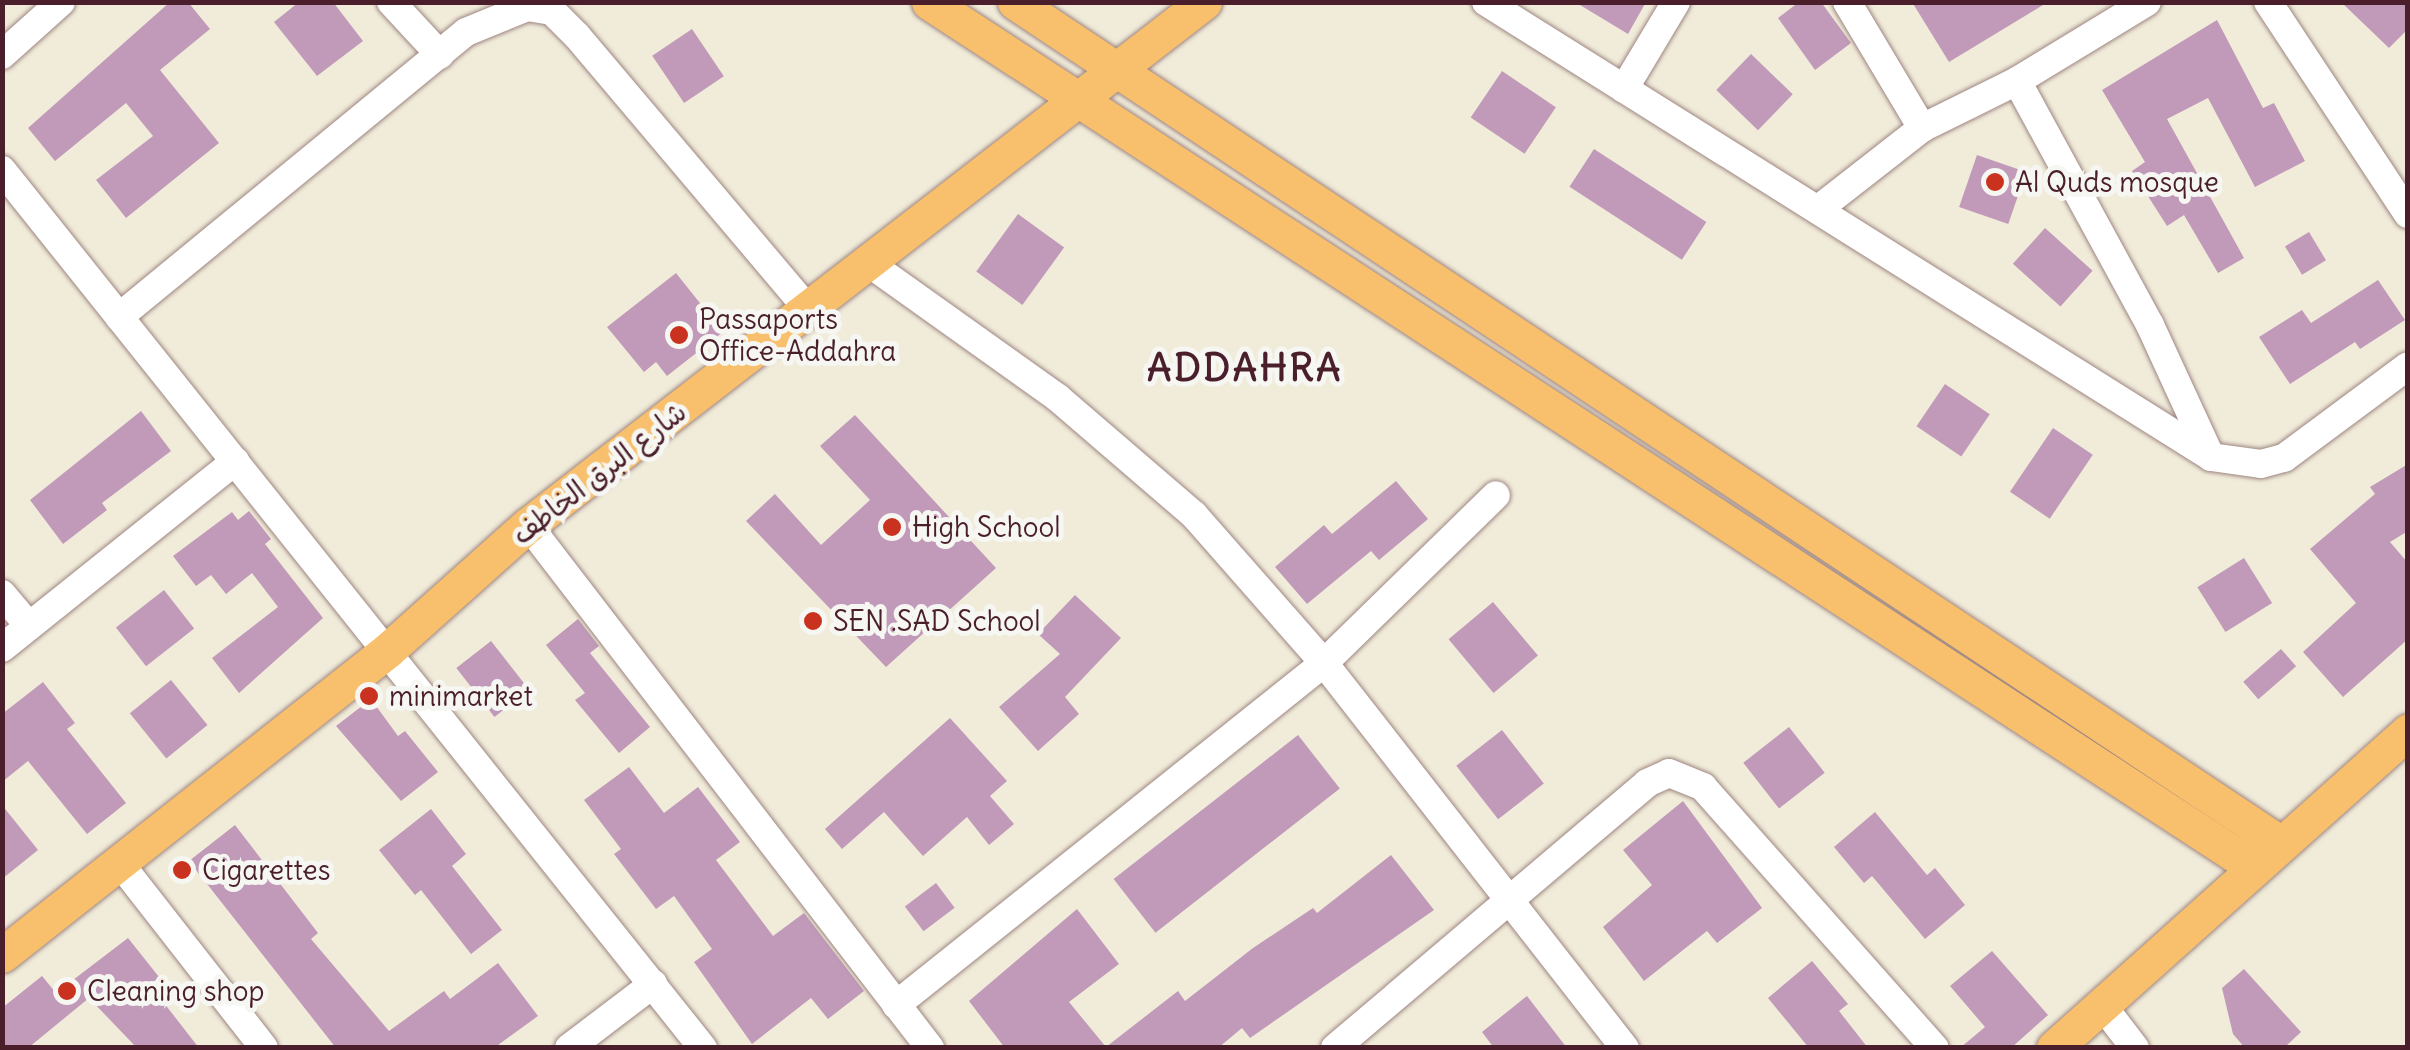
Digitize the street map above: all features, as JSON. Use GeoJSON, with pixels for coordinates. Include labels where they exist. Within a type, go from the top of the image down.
{"type":"FeatureCollection","features":[{"type":"Feature","properties":{"kind":"main road"},"geometry":{"type":"LineString","coordinates":[[929,2],[2254,867]]}},
{"type":"Feature","properties":{"kind":"main road"},"geometry":{"type":"LineString","coordinates":[[1015,2],[2280,842]]}},
{"type":"Feature","properties":{"kind":"main road","name":"شارع البرق الخاطف"},"geometry":{"type":"LineString","coordinates":[[2,955],[388,650],[528,525],[809,312],[866,262],[1082,100],[1204,2]]}},
{"type":"Feature","properties":{"kind":"main road"},"geometry":{"type":"LineString","coordinates":[[2054,1048],[2408,731]]}},
{"type":"Feature","properties":{"kind":"street"},"geometry":{"type":"LineString","coordinates":[[2,55],[61,2]]}},
{"type":"Feature","properties":{"kind":"street"},"geometry":{"type":"LineString","coordinates":[[390,2],[440,56]]}},
{"type":"Feature","properties":{"kind":"street"},"geometry":{"type":"LineString","coordinates":[[1486,2],[1821,207],[2211,456],[2261,464],[2284,458],[2408,366]]}},
{"type":"Feature","properties":{"kind":"street"},"geometry":{"type":"LineString","coordinates":[[1624,89],[1676,2]]}},
{"type":"Feature","properties":{"kind":"street"},"geometry":{"type":"LineString","coordinates":[[1847,2],[1922,128]]}},
{"type":"Feature","properties":{"kind":"street"},"geometry":{"type":"LineString","coordinates":[[1821,207],[1922,128],[2017,82],[2147,2]]}},
{"type":"Feature","properties":{"kind":"street"},"geometry":{"type":"LineString","coordinates":[[2268,2],[2408,214]]}},
{"type":"Feature","properties":{"kind":"street"},"geometry":{"type":"LineString","coordinates":[[119,317],[466,32],[510,11],[552,11],[809,312]]}},
{"type":"Feature","properties":{"kind":"street"},"geometry":{"type":"LineString","coordinates":[[2017,82],[2150,325],[2211,456]]}},
{"type":"Feature","properties":{"kind":"street"},"geometry":{"type":"LineString","coordinates":[[2,170],[703,1048]]}},
{"type":"Feature","properties":{"kind":"street"},"geometry":{"type":"LineString","coordinates":[[866,262],[1131,454],[1194,514],[1324,663],[1625,1048]]}},
{"type":"Feature","properties":{"kind":"street"},"geometry":{"type":"LineString","coordinates":[[2,648],[235,461]]}},
{"type":"Feature","properties":{"kind":"street"},"geometry":{"type":"LineString","coordinates":[[896,1005],[1324,663],[1496,494]]}},
{"type":"Feature","properties":{"kind":"street"},"geometry":{"type":"LineString","coordinates":[[528,525],[930,1048]]}},
{"type":"Feature","properties":{"kind":"street"},"geometry":{"type":"LineString","coordinates":[[2,594],[29,626]]}},
{"type":"Feature","properties":{"kind":"street"},"geometry":{"type":"LineString","coordinates":[[1335,1048],[1647,783],[1681,774],[1703,787],[1935,1048]]}},
{"type":"Feature","properties":{"kind":"street"},"geometry":{"type":"LineString","coordinates":[[118,861],[264,1048]]}},
{"type":"Feature","properties":{"kind":"street"},"geometry":{"type":"LineString","coordinates":[[569,1048],[653,984]]}},
{"type":"Feature","properties":{"kind":"street"},"geometry":{"type":"LineString","coordinates":[[2102,1005],[2136,1048]]}},
{"type":"Feature","properties":{"kind":"building"},"geometry":{"type":"Polygon","coordinates":[[[170,2],[188,2],[210,29],[160,70],[219,143],[126,218],[96,180],[153,136],[126,103],[55,161],[28,128],[170,2]]]}},
{"type":"Feature","properties":{"kind":"building"},"geometry":{"type":"Polygon","coordinates":[[[299,2],[333,2],[363,41],[317,76],[274,22],[299,2]]]}},
{"type":"Feature","properties":{"kind":"building"},"geometry":{"type":"Polygon","coordinates":[[[1575,2],[1646,2],[1628,34],[1575,2]]]}},
{"type":"Feature","properties":{"kind":"building"},"geometry":{"type":"Polygon","coordinates":[[[1799,2],[1821,2],[1851,43],[1815,70],[1778,18],[1799,2]]]}},
{"type":"Feature","properties":{"kind":"building"},"geometry":{"type":"Polygon","coordinates":[[[1912,2],[2048,2],[1949,62],[1912,2]]]}},
{"type":"Feature","properties":{"kind":"building"},"geometry":{"type":"Polygon","coordinates":[[[2341,2],[2408,2],[2408,29],[2389,48],[2341,2]]]}},
{"type":"Feature","properties":{"kind":"building"},"geometry":{"type":"Polygon","coordinates":[[[2217,20],[2263,108],[2274,103],[2305,161],[2255,187],[2208,98],[2167,119],[2244,258],[2218,273],[2184,215],[2167,226],[2132,171],[2145,162],[2102,90],[2217,20]]]}},
{"type":"Feature","properties":{"kind":"building"},"geometry":{"type":"Polygon","coordinates":[[[692,29],[724,76],[684,103],[652,56],[692,29]]]}},
{"type":"Feature","properties":{"kind":"building"},"geometry":{"type":"Polygon","coordinates":[[[1751,54],[1793,94],[1758,130],[1716,90],[1751,54]]]}},
{"type":"Feature","properties":{"kind":"building"},"geometry":{"type":"Polygon","coordinates":[[[1502,71],[1556,107],[1525,154],[1471,117],[1502,71]]]}},
{"type":"Feature","properties":{"kind":"building"},"geometry":{"type":"Polygon","coordinates":[[[1594,149],[1706,222],[1682,260],[1569,187],[1594,149]]]}},
{"type":"Feature","properties":{"kind":"building"},"geometry":{"type":"Polygon","coordinates":[[[1977,155],[2026,172],[2008,224],[1959,207],[1977,155]]]}},
{"type":"Feature","properties":{"kind":"building"},"geometry":{"type":"Polygon","coordinates":[[[1018,214],[1064,248],[1022,305],[976,271],[1018,214]]]}},
{"type":"Feature","properties":{"kind":"building"},"geometry":{"type":"Polygon","coordinates":[[[2045,228],[2093,271],[2060,306],[2013,264],[2045,228]]]}},
{"type":"Feature","properties":{"kind":"building"},"geometry":{"type":"Polygon","coordinates":[[[2309,232],[2326,260],[2302,275],[2285,246],[2309,232]]]}},
{"type":"Feature","properties":{"kind":"building"},"geometry":{"type":"Polygon","coordinates":[[[676,273],[723,332],[667,376],[656,362],[644,372],[607,327],[676,273]]]}},
{"type":"Feature","properties":{"kind":"building"},"geometry":{"type":"Polygon","coordinates":[[[2378,280],[2405,320],[2360,349],[2355,342],[2290,384],[2259,337],[2302,310],[2311,323],[2378,280]]]}},
{"type":"Feature","properties":{"kind":"building"},"geometry":{"type":"Polygon","coordinates":[[[1945,384],[1990,414],[1961,456],[1916,426],[1945,384]]]}},
{"type":"Feature","properties":{"kind":"building"},"geometry":{"type":"Polygon","coordinates":[[[141,411],[171,451],[102,503],[107,510],[63,544],[30,500],[141,411]]]}},
{"type":"Feature","properties":{"kind":"building"},"geometry":{"type":"Polygon","coordinates":[[[855,415],[996,568],[886,667],[746,521],[775,494],[821,545],[870,500],[820,446],[855,415]]]}},
{"type":"Feature","properties":{"kind":"building"},"geometry":{"type":"Polygon","coordinates":[[[2053,428],[2093,455],[2050,519],[2010,492],[2053,428]]]}},
{"type":"Feature","properties":{"kind":"building"},"geometry":{"type":"Polygon","coordinates":[[[2408,464],[2408,531],[2390,542],[2408,563],[2408,639],[2343,697],[2303,652],[2356,603],[2310,549],[2375,494],[2370,487],[2408,464]]]}},
{"type":"Feature","properties":{"kind":"building"},"geometry":{"type":"Polygon","coordinates":[[[1396,481],[1428,519],[1379,560],[1371,551],[1307,604],[1275,567],[1324,525],[1332,534],[1396,481]]]}},
{"type":"Feature","properties":{"kind":"building"},"geometry":{"type":"Polygon","coordinates":[[[249,511],[271,539],[265,544],[323,618],[239,693],[212,658],[278,607],[252,573],[226,594],[211,575],[196,586],[173,556],[232,512],[238,520],[249,511]]]}},
{"type":"Feature","properties":{"kind":"building"},"geometry":{"type":"Polygon","coordinates":[[[2244,558],[2272,603],[2225,632],[2197,587],[2244,558]]]}},
{"type":"Feature","properties":{"kind":"building"},"geometry":{"type":"Polygon","coordinates":[[[164,590],[194,629],[146,666],[116,628],[164,590]]]}},
{"type":"Feature","properties":{"kind":"building"},"geometry":{"type":"Polygon","coordinates":[[[1075,595],[1121,638],[1065,697],[1079,714],[1038,751],[999,707],[1060,654],[1038,634],[1075,595]]]}},
{"type":"Feature","properties":{"kind":"building"},"geometry":{"type":"Polygon","coordinates":[[[1493,602],[1538,656],[1494,693],[1449,639],[1493,602]]]}},
{"type":"Feature","properties":{"kind":"building"},"geometry":{"type":"Polygon","coordinates":[[[578,619],[599,646],[590,653],[650,727],[619,753],[575,700],[585,693],[546,645],[578,619]]]}},
{"type":"Feature","properties":{"kind":"building"},"geometry":{"type":"Polygon","coordinates":[[[491,641],[529,690],[494,717],[456,668],[491,641]]]}},
{"type":"Feature","properties":{"kind":"building"},"geometry":{"type":"Polygon","coordinates":[[[2281,649],[2296,666],[2258,699],[2243,682],[2281,649]]]}},
{"type":"Feature","properties":{"kind":"building"},"geometry":{"type":"Polygon","coordinates":[[[171,680],[208,725],[166,758],[130,713],[171,680]]]}},
{"type":"Feature","properties":{"kind":"building"},"geometry":{"type":"Polygon","coordinates":[[[43,682],[75,723],[67,729],[126,803],[87,834],[28,761],[2,782],[2,714],[43,682]]]}},
{"type":"Feature","properties":{"kind":"building"},"geometry":{"type":"Polygon","coordinates":[[[371,699],[398,736],[405,731],[438,772],[401,801],[336,726],[371,699]]]}},
{"type":"Feature","properties":{"kind":"building"},"geometry":{"type":"Polygon","coordinates":[[[950,718],[1007,781],[990,796],[1014,824],[989,845],[967,817],[923,856],[884,812],[842,849],[825,829],[950,718]]]}},
{"type":"Feature","properties":{"kind":"building"},"geometry":{"type":"Polygon","coordinates":[[[1789,727],[1825,773],[1779,808],[1743,763],[1789,727]]]}},
{"type":"Feature","properties":{"kind":"building"},"geometry":{"type":"Polygon","coordinates":[[[1502,730],[1544,784],[1498,819],[1456,766],[1502,730]]]}},
{"type":"Feature","properties":{"kind":"building"},"geometry":{"type":"Polygon","coordinates":[[[1298,735],[1340,789],[1155,933],[1114,879],[1298,735]]]}},
{"type":"Feature","properties":{"kind":"building"},"geometry":{"type":"Polygon","coordinates":[[[629,767],[664,813],[698,787],[740,842],[716,860],[773,936],[804,913],[864,991],[828,1019],[811,998],[752,1044],[694,962],[712,949],[674,896],[656,909],[614,854],[621,849],[584,800],[629,767]]]}},
{"type":"Feature","properties":{"kind":"building"},"geometry":{"type":"Polygon","coordinates":[[[1683,801],[1762,908],[1717,943],[1707,931],[1644,981],[1603,927],[1652,885],[1623,850],[1683,801]]]}},
{"type":"Feature","properties":{"kind":"building"},"geometry":{"type":"Polygon","coordinates":[[[2,805],[38,850],[2,879],[2,805]]]}},
{"type":"Feature","properties":{"kind":"building"},"geometry":{"type":"Polygon","coordinates":[[[431,809],[466,854],[452,866],[502,930],[471,954],[421,890],[415,895],[379,850],[431,809]]]}},
{"type":"Feature","properties":{"kind":"building"},"geometry":{"type":"Polygon","coordinates":[[[1875,812],[1927,875],[1935,868],[1965,905],[1925,939],[1872,876],[1864,883],[1834,847],[1875,812]]]}},
{"type":"Feature","properties":{"kind":"building"},"geometry":{"type":"Polygon","coordinates":[[[235,825],[318,933],[311,939],[389,1031],[444,991],[450,999],[498,963],[538,1016],[494,1048],[336,1048],[189,861],[235,825]]]}},
{"type":"Feature","properties":{"kind":"building"},"geometry":{"type":"Polygon","coordinates":[[[1391,855],[1434,910],[1250,1038],[1242,1028],[1218,1048],[1005,1048],[969,1001],[1077,909],[1119,964],[1069,1002],[1106,1047],[1178,991],[1185,1001],[1313,908],[1317,913],[1391,855]]]}},
{"type":"Feature","properties":{"kind":"building"},"geometry":{"type":"Polygon","coordinates":[[[936,883],[955,908],[924,931],[905,906],[936,883]]]}},
{"type":"Feature","properties":{"kind":"building"},"geometry":{"type":"Polygon","coordinates":[[[128,938],[159,977],[150,985],[199,1048],[137,1048],[89,998],[28,1048],[2,1048],[2,1008],[42,976],[56,993],[128,938]]]}},
{"type":"Feature","properties":{"kind":"building"},"geometry":{"type":"Polygon","coordinates":[[[1992,951],[2048,1015],[2011,1048],[1960,1048],[1985,1027],[1950,986],[1992,951]]]}},
{"type":"Feature","properties":{"kind":"building"},"geometry":{"type":"Polygon","coordinates":[[[1812,961],[1848,1004],[1839,1011],[1868,1048],[1809,1048],[1768,998],[1812,961]]]}},
{"type":"Feature","properties":{"kind":"building"},"geometry":{"type":"Polygon","coordinates":[[[2244,969],[2301,1032],[2284,1048],[2245,1048],[2233,1034],[2222,988],[2244,969]]]}},
{"type":"Feature","properties":{"kind":"building"},"geometry":{"type":"Polygon","coordinates":[[[1527,996],[1567,1048],[1494,1048],[1482,1032],[1527,996]]]}},
{"type":"Feature","properties":{"kind":"place","name":"Al Quds mosque"},"geometry":{"type":"Point","coordinates":[1995,182]}},
{"type":"Feature","properties":{"kind":"place","name":"Passaports Office-Addahra"},"geometry":{"type":"Point","coordinates":[679,335]}},
{"type":"Feature","properties":{"kind":"place","name":"High School"},"geometry":{"type":"Point","coordinates":[892,527]}},
{"type":"Feature","properties":{"kind":"place","name":"SEN .SAD School"},"geometry":{"type":"Point","coordinates":[813,621]}},
{"type":"Feature","properties":{"kind":"place","name":"minimarket"},"geometry":{"type":"Point","coordinates":[369,696]}},
{"type":"Feature","properties":{"kind":"place","name":"Cigarettes"},"geometry":{"type":"Point","coordinates":[182,870]}},
{"type":"Feature","properties":{"kind":"place","name":"Cleaning shop"},"geometry":{"type":"Point","coordinates":[67,991]}},
{"type":"Feature","properties":{"kind":"district","name":"ADDAHRA"},"geometry":{"type":"Point","coordinates":[1245,368]}}]}
